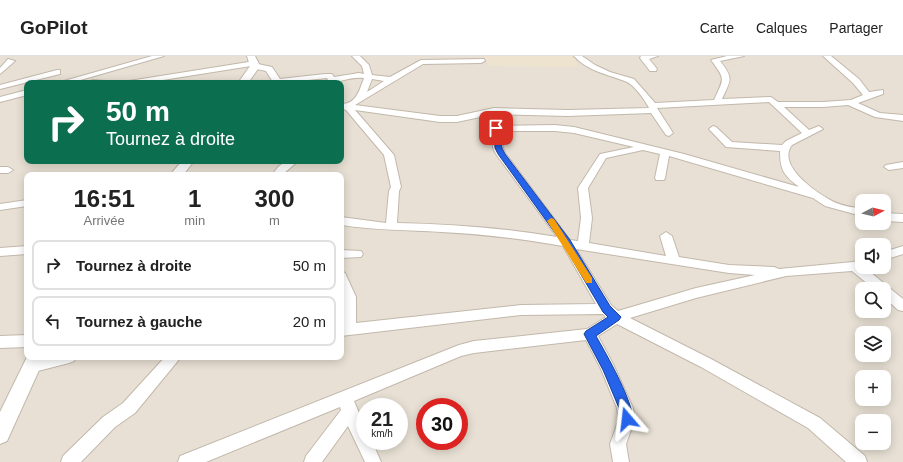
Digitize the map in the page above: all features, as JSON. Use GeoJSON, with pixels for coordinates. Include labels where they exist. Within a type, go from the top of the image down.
{"type":"FeatureCollection","features":[{"type":"Feature","properties":{"kind":"street"},"geometry":{"type":"LineString","coordinates":[[93,80],[160,56]]}},
{"type":"Feature","properties":{"kind":"street"},"geometry":{"type":"LineString","coordinates":[[356,56],[365,65],[369,76],[359,100]]}},
{"type":"Feature","properties":{"kind":"street"},"geometry":{"type":"LineString","coordinates":[[578,56],[592,67],[607,74],[631,81],[653,108],[668,133]]}},
{"type":"Feature","properties":{"kind":"street"},"geometry":{"type":"LineString","coordinates":[[653,69],[644,58],[654,56]]}},
{"type":"Feature","properties":{"kind":"street"},"geometry":{"type":"LineString","coordinates":[[717,102],[726,81],[726,74],[715,60],[740,56]]}},
{"type":"Feature","properties":{"kind":"street"},"geometry":{"type":"LineString","coordinates":[[827,56],[856,81],[868,96]]}},
{"type":"Feature","properties":{"kind":"street"},"geometry":{"type":"LineString","coordinates":[[0,72],[11,61]]}},
{"type":"Feature","properties":{"kind":"street"},"geometry":{"type":"LineString","coordinates":[[344,107],[359,100],[421,62],[481,61]]}},
{"type":"Feature","properties":{"kind":"street"},"geometry":{"type":"LineString","coordinates":[[244,80],[253,62]]}},
{"type":"Feature","properties":{"kind":"street"},"geometry":{"type":"LineString","coordinates":[[147,80],[253,62],[269,69],[276,80]]}},
{"type":"Feature","properties":{"kind":"street"},"geometry":{"type":"LineString","coordinates":[[27,80],[57,72]]}},
{"type":"Feature","properties":{"kind":"street"},"geometry":{"type":"LineString","coordinates":[[335,80],[353,75],[392,80]]}},
{"type":"Feature","properties":{"kind":"street"},"geometry":{"type":"LineString","coordinates":[[289,80],[325,76],[328,76],[330,80]]}},
{"type":"Feature","properties":{"kind":"street"},"geometry":{"type":"LineString","coordinates":[[0,87],[24,81]]}},
{"type":"Feature","properties":{"kind":"street"},"geometry":{"type":"LineString","coordinates":[[777,104],[815,106],[863,100],[868,96],[880,92]]}},
{"type":"Feature","properties":{"kind":"street"},"geometry":{"type":"LineString","coordinates":[[0,100],[24,93]]}},
{"type":"Feature","properties":{"kind":"street"},"geometry":{"type":"LineString","coordinates":[[344,107],[440,119],[457,119],[494,111],[568,113],[771,99],[808,134]]}},
{"type":"Feature","properties":{"kind":"street"},"geometry":{"type":"LineString","coordinates":[[849,102],[878,115],[903,118]]}},
{"type":"Feature","properties":{"kind":"street"},"geometry":{"type":"LineString","coordinates":[[344,108],[389,155],[396,187],[394,191],[392,226]]}},
{"type":"Feature","properties":{"kind":"street"},"geometry":{"type":"LineString","coordinates":[[816,196],[665,152],[564,128],[496,128],[498,148],[501,154],[566,242],[611,313],[752,388],[814,423],[859,462]]}},
{"type":"Feature","properties":{"kind":"street"},"geometry":{"type":"LineString","coordinates":[[713,129],[729,145],[786,148]]}},
{"type":"Feature","properties":{"kind":"street"},"geometry":{"type":"LineString","coordinates":[[819,129],[789,143],[786,148],[785,164],[789,174],[816,196],[829,204],[855,211]]}},
{"type":"Feature","properties":{"kind":"street"},"geometry":{"type":"LineString","coordinates":[[584,246],[586,212],[582,193],[583,188],[603,156],[631,149],[648,149]]}},
{"type":"Feature","properties":{"kind":"street"},"geometry":{"type":"LineString","coordinates":[[660,178],[665,152]]}},
{"type":"Feature","properties":{"kind":"street"},"geometry":{"type":"LineString","coordinates":[[179,172],[185,164]]}},
{"type":"Feature","properties":{"kind":"street"},"geometry":{"type":"LineString","coordinates":[[278,172],[288,164]]}},
{"type":"Feature","properties":{"kind":"street"},"geometry":{"type":"LineString","coordinates":[[889,167],[903,165]]}},
{"type":"Feature","properties":{"kind":"street"},"geometry":{"type":"LineString","coordinates":[[0,207],[24,203]]}},
{"type":"Feature","properties":{"kind":"street"},"geometry":{"type":"LineString","coordinates":[[891,217],[903,218]]}},
{"type":"Feature","properties":{"kind":"street"},"geometry":{"type":"LineString","coordinates":[[344,222],[355,224],[527,236],[729,269],[786,272]]}},
{"type":"Feature","properties":{"kind":"street"},"geometry":{"type":"LineString","coordinates":[[666,236],[673,260]]}},
{"type":"Feature","properties":{"kind":"street"},"geometry":{"type":"LineString","coordinates":[[0,252],[24,250]]}},
{"type":"Feature","properties":{"kind":"street"},"geometry":{"type":"LineString","coordinates":[[891,254],[903,250]]}},
{"type":"Feature","properties":{"kind":"street"},"geometry":{"type":"LineString","coordinates":[[344,254],[357,254]]}},
{"type":"Feature","properties":{"kind":"street"},"geometry":{"type":"LineString","coordinates":[[344,282],[349,291],[352,302],[344,330],[521,310],[611,313],[786,272],[855,265]]}},
{"type":"Feature","properties":{"kind":"street"},"geometry":{"type":"LineString","coordinates":[[867,274],[875,282]]}},
{"type":"Feature","properties":{"kind":"street"},"geometry":{"type":"LineString","coordinates":[[891,296],[903,306]]}},
{"type":"Feature","properties":{"kind":"street"},"geometry":{"type":"LineString","coordinates":[[186,462],[347,404],[459,351],[474,347],[590,334],[611,313]]}},
{"type":"Feature","properties":{"kind":"street"},"geometry":{"type":"LineString","coordinates":[[590,334],[608,368],[625,408],[627,419],[618,444],[621,462]]}},
{"type":"Feature","properties":{"kind":"street"},"geometry":{"type":"LineString","coordinates":[[0,342],[24,341]]}},
{"type":"Feature","properties":{"kind":"street"},"geometry":{"type":"LineString","coordinates":[[0,434],[33,362],[47,360]]}},
{"type":"Feature","properties":{"kind":"street"},"geometry":{"type":"LineString","coordinates":[[69,462],[109,422],[129,408],[171,360]]}},
{"type":"Feature","properties":{"kind":"street"},"geometry":{"type":"LineString","coordinates":[[312,462],[347,404]]}},
{"type":"Feature","properties":{"kind":"street"},"geometry":{"type":"LineString","coordinates":[[347,404],[373,462]]}},
{"type":"Feature","properties":{"kind":"shaded area"},"geometry":{"type":"Polygon","coordinates":[[[0,56],[903,56],[903,462],[0,462],[0,56]]]}},
{"type":"Feature","properties":{"kind":"shaded area"},"geometry":{"type":"Polygon","coordinates":[[[484,56],[574,56],[578,67],[489,66],[484,56]]]}},
{"type":"Feature","properties":{"kind":"slow traffic"},"geometry":{"type":"LineString","coordinates":[[551,221],[566,242],[589,280]]}},
{"type":"Feature","properties":{"kind":"route"},"geometry":{"type":"LineString","coordinates":[[496,128],[498,148],[501,154],[566,242],[606,309],[616,317],[590,334],[608,368],[625,408],[627,419]]}}]}
